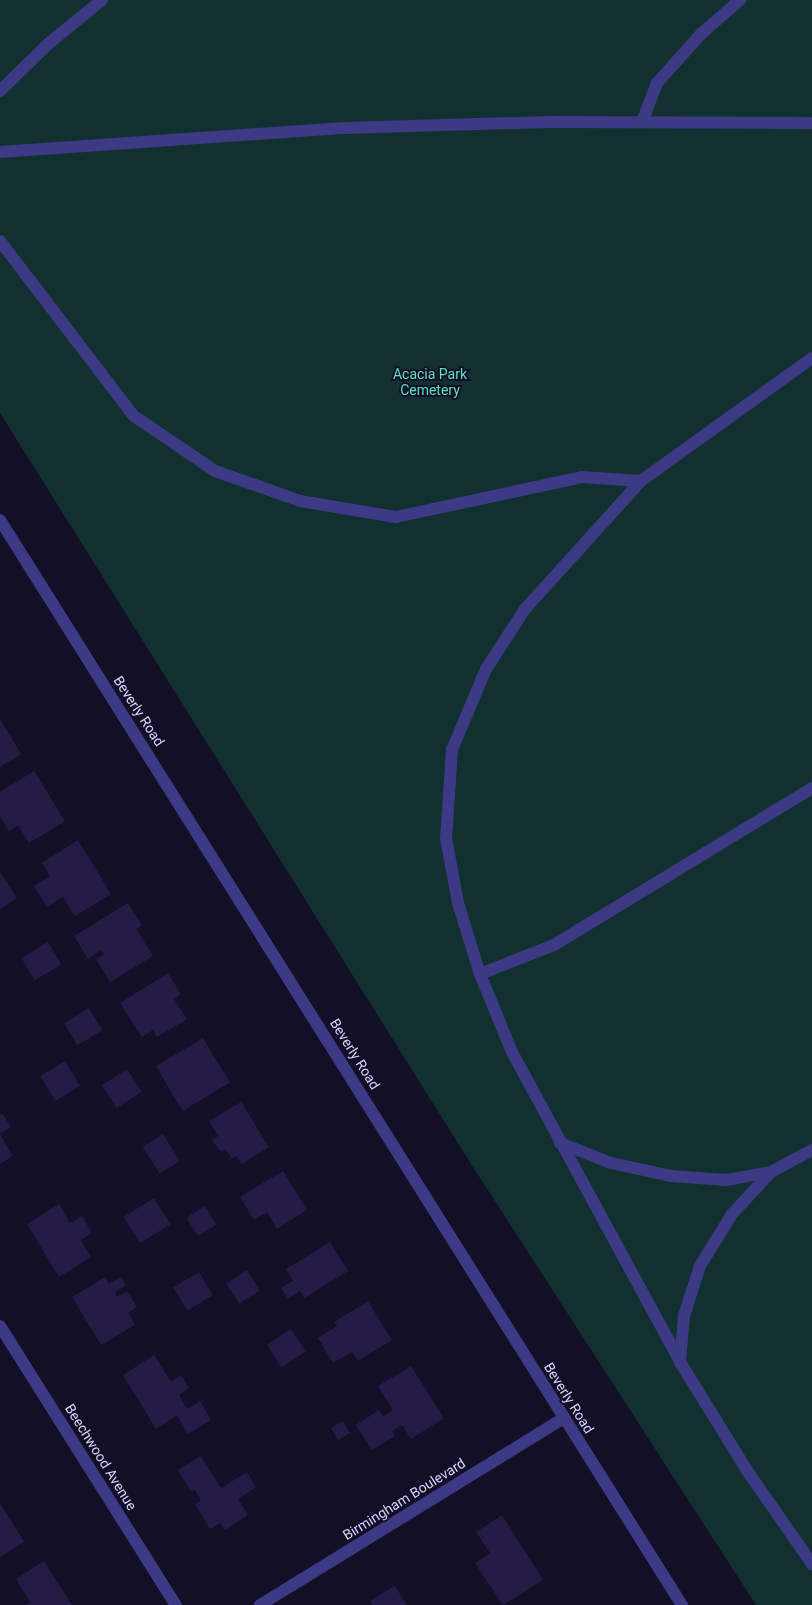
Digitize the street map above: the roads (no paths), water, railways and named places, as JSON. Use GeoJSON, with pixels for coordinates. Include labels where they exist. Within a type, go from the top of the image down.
{"type":"FeatureCollection","features":[{"type":"Feature","properties":{"kind":"street"},"geometry":{"type":"LineString","coordinates":[[0,91],[48,44],[102,0]]}},
{"type":"Feature","properties":{"kind":"street"},"geometry":{"type":"LineString","coordinates":[[642,122],[657,83],[701,34],[740,0]]}},
{"type":"Feature","properties":{"kind":"street"},"geometry":{"type":"LineString","coordinates":[[0,152],[345,128],[642,122],[812,123]]}},
{"type":"Feature","properties":{"kind":"street"},"geometry":{"type":"LineString","coordinates":[[0,240],[134,416],[215,471],[300,501],[396,516],[582,477],[641,481]]}},
{"type":"Feature","properties":{"kind":"street"},"geometry":{"type":"LineString","coordinates":[[812,358],[641,481],[525,608],[486,669],[452,750],[446,838],[458,903],[480,974],[512,1052],[680,1362],[746,1469],[812,1564]]}},
{"type":"Feature","properties":{"kind":"street","name":"Beverly Road"},"geometry":{"type":"LineString","coordinates":[[0,520],[200,835],[682,1605]]}},
{"type":"Feature","properties":{"kind":"street"},"geometry":{"type":"LineString","coordinates":[[480,974],[554,945],[812,788]]}},
{"type":"Feature","properties":{"kind":"street"},"geometry":{"type":"LineString","coordinates":[[560,1143],[611,1163],[671,1176],[726,1180],[771,1172],[812,1150]]}},
{"type":"Feature","properties":{"kind":"street"},"geometry":{"type":"LineString","coordinates":[[680,1362],[684,1316],[700,1266],[732,1214],[771,1172]]}},
{"type":"Feature","properties":{"kind":"street","name":"Beechwood Avenue"},"geometry":{"type":"LineString","coordinates":[[0,1326],[176,1605]]}},
{"type":"Feature","properties":{"kind":"street","name":"Birmingham Boulevard"},"geometry":{"type":"LineString","coordinates":[[260,1605],[564,1418]]}},
{"type":"Feature","properties":{"kind":"park label","name":"Acacia Park Cemetery"},"geometry":{"type":"Point","coordinates":[430,382]}}]}
